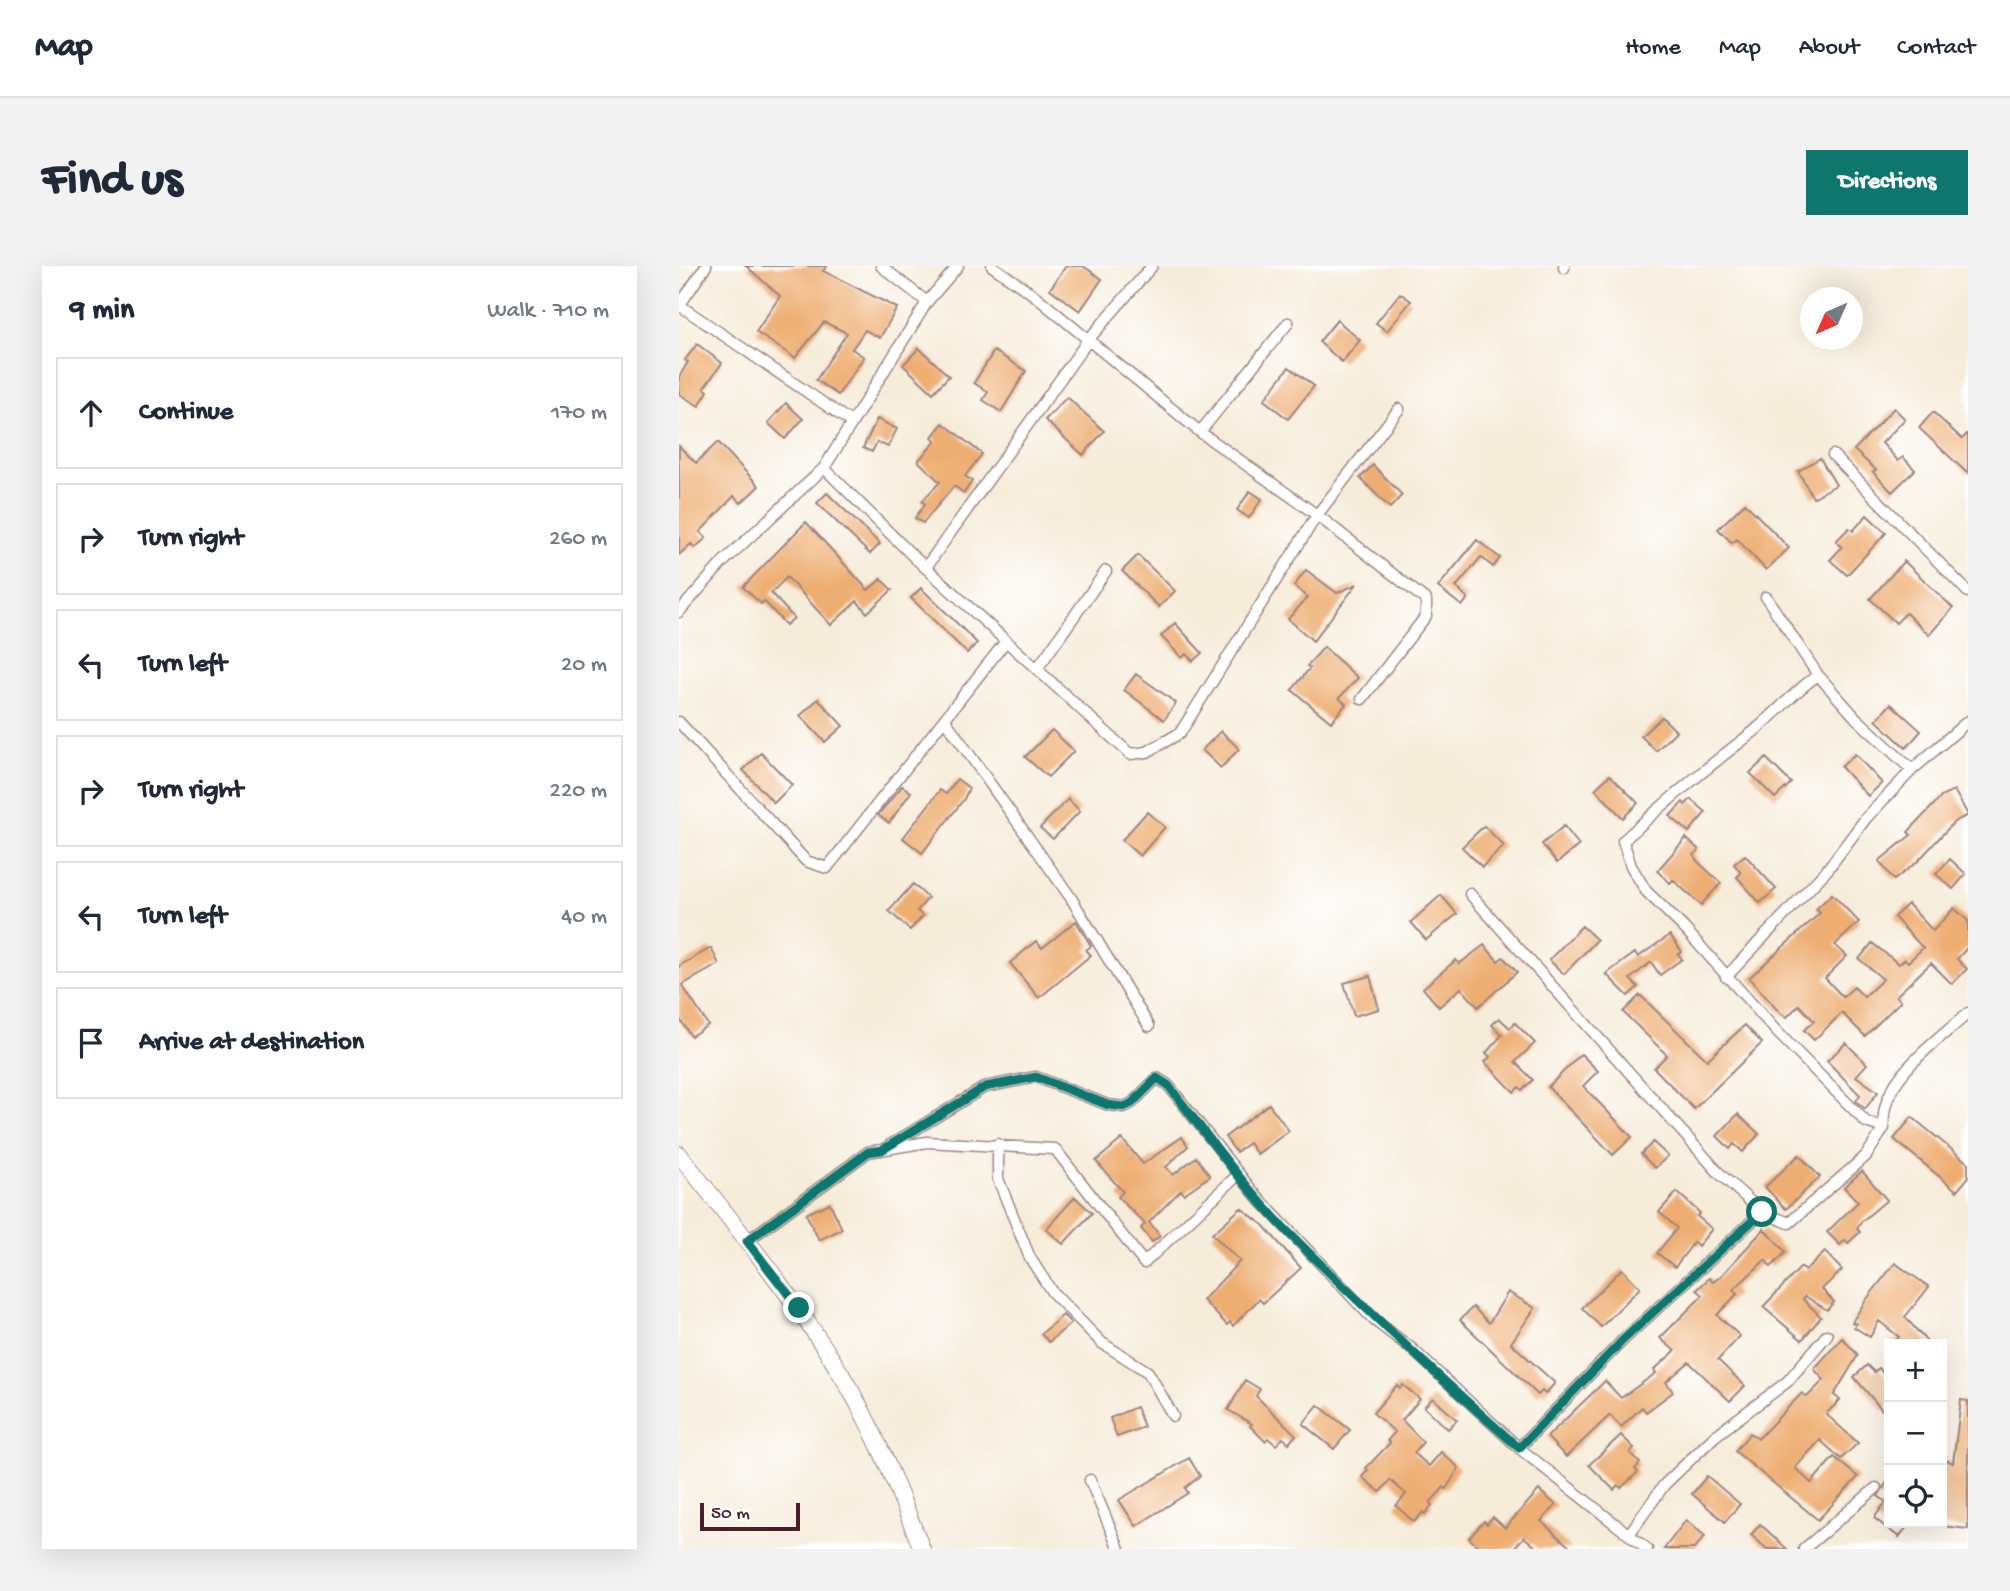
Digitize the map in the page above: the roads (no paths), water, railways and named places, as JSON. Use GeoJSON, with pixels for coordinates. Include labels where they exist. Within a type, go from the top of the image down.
{"type":"FeatureCollection","features":[{"type":"Feature","properties":{"kind":"main road"},"geometry":{"type":"LineString","coordinates":[[679,1154],[799,1308],[843,1377],[881,1451],[922,1549]]}},
{"type":"Feature","properties":{"kind":"street"},"geometry":{"type":"LineString","coordinates":[[706,266],[679,305],[851,422]]}},
{"type":"Feature","properties":{"kind":"street"},"geometry":{"type":"LineString","coordinates":[[881,266],[927,302]]}},
{"type":"Feature","properties":{"kind":"street"},"geometry":{"type":"LineString","coordinates":[[679,611],[723,562],[824,468],[927,302],[958,266]]}},
{"type":"Feature","properties":{"kind":"street"},"geometry":{"type":"LineString","coordinates":[[992,266],[1089,339],[1200,432],[1317,515],[1426,600],[1426,616],[1362,699]]}},
{"type":"Feature","properties":{"kind":"street"},"geometry":{"type":"LineString","coordinates":[[926,567],[1089,339],[1151,266]]}},
{"type":"Feature","properties":{"kind":"street"},"geometry":{"type":"LineString","coordinates":[[1200,432],[1287,323]]}},
{"type":"Feature","properties":{"kind":"street"},"geometry":{"type":"LineString","coordinates":[[824,468],[926,567],[1130,754],[1147,752],[1180,733],[1317,515],[1399,409]]}},
{"type":"Feature","properties":{"kind":"street"},"geometry":{"type":"LineString","coordinates":[[1833,455],[1968,592]]}},
{"type":"Feature","properties":{"kind":"street"},"geometry":{"type":"LineString","coordinates":[[1037,669],[1106,572]]}},
{"type":"Feature","properties":{"kind":"street"},"geometry":{"type":"LineString","coordinates":[[1766,597],[1818,675],[1856,718],[1912,770]]}},
{"type":"Feature","properties":{"kind":"street"},"geometry":{"type":"LineString","coordinates":[[679,722],[806,861],[827,868],[1006,641]]}},
{"type":"Feature","properties":{"kind":"street"},"geometry":{"type":"LineString","coordinates":[[1818,675],[1797,690],[1750,735],[1713,760],[1623,841],[1631,866],[1646,891],[1685,928],[1726,977],[1866,1122],[1884,1128]]}},
{"type":"Feature","properties":{"kind":"street"},"geometry":{"type":"LineString","coordinates":[[944,720],[1071,898],[1149,1026]]}},
{"type":"Feature","properties":{"kind":"street"},"geometry":{"type":"LineString","coordinates":[[1726,977],[1827,870],[1866,818],[1912,770],[1968,721]]}},
{"type":"Feature","properties":{"kind":"street"},"geometry":{"type":"LineString","coordinates":[[1471,894],[1719,1173],[1762,1212],[1789,1223],[1865,1156],[1884,1128],[1882,1108],[1900,1077],[1968,1013]]}},
{"type":"Feature","properties":{"kind":"street"},"geometry":{"type":"LineString","coordinates":[[882,1150],[985,1087],[1036,1077],[1108,1105],[1124,1107],[1132,1103],[1157,1078],[1168,1085],[1238,1175],[1292,1237],[1341,1283],[1374,1320],[1412,1349],[1519,1448],[1647,1549]]}},
{"type":"Feature","properties":{"kind":"street"},"geometry":{"type":"LineString","coordinates":[[747,1241],[868,1152],[927,1142],[998,1144],[1055,1149],[1144,1263],[1238,1175]]}},
{"type":"Feature","properties":{"kind":"street"},"geometry":{"type":"LineString","coordinates":[[998,1144],[998,1179],[1030,1258],[1052,1292],[1102,1343],[1148,1372],[1173,1416]]}},
{"type":"Feature","properties":{"kind":"street"},"geometry":{"type":"LineString","coordinates":[[1519,1448],[1623,1340],[1762,1212]]}},
{"type":"Feature","properties":{"kind":"street"},"geometry":{"type":"LineString","coordinates":[[1630,1533],[1664,1485],[1715,1436],[1787,1382],[1827,1335]]}},
{"type":"Feature","properties":{"kind":"street"},"geometry":{"type":"LineString","coordinates":[[1090,1480],[1119,1549]]}},
{"type":"Feature","properties":{"kind":"street"},"geometry":{"type":"LineString","coordinates":[[1804,1549],[1876,1488]]}}]}
